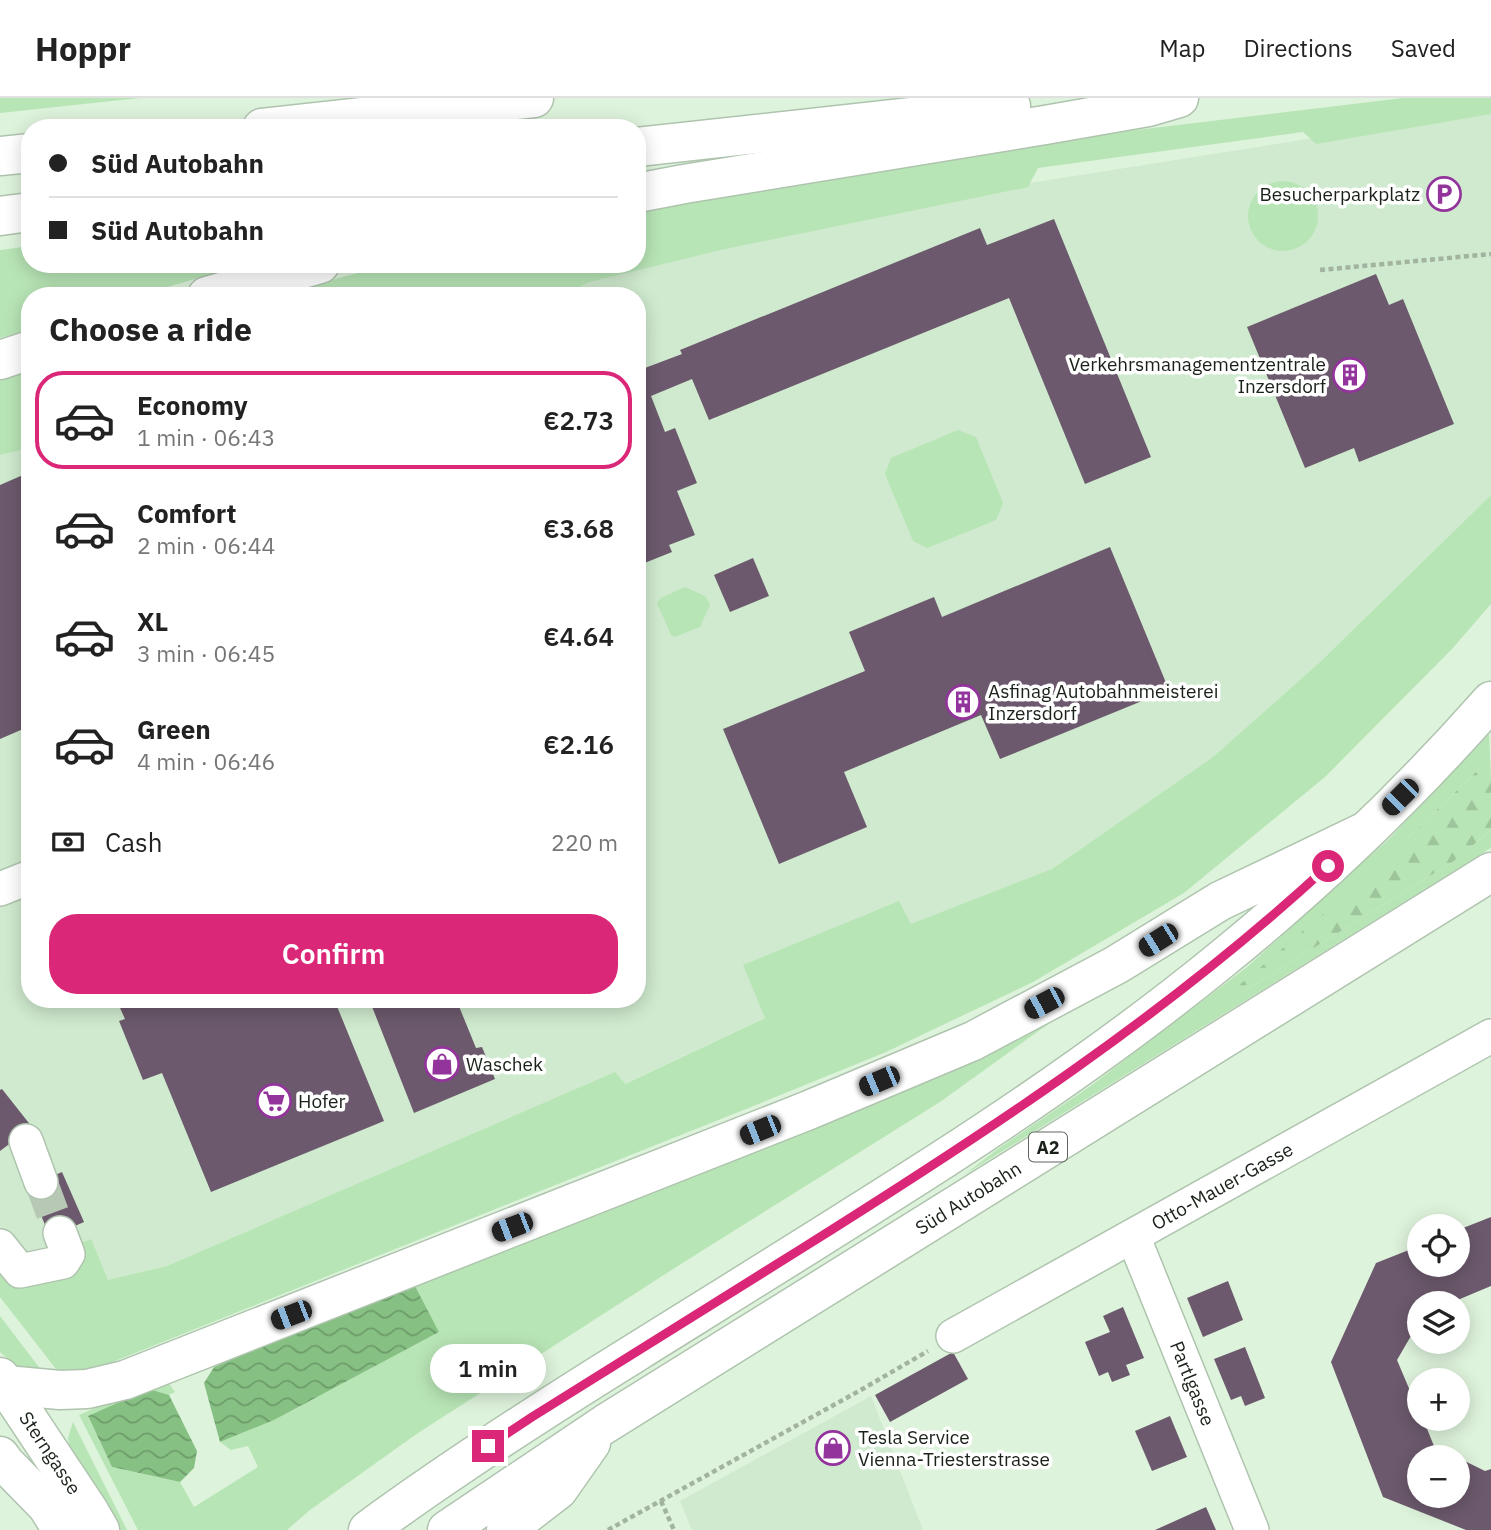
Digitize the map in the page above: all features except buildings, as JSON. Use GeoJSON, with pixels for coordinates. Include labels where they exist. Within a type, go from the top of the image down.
{"type":"FeatureCollection","features":[{"type":"Feature","properties":{"kind":"main road"},"geometry":{"type":"LineString","coordinates":[[344,119],[534,98]]}},
{"type":"Feature","properties":{"kind":"main road"},"geometry":{"type":"LineString","coordinates":[[646,146],[1088,98]]}},
{"type":"Feature","properties":{"kind":"main road"},"geometry":{"type":"LineString","coordinates":[[646,191],[1045,125],[1147,107],[1179,98]]}},
{"type":"Feature","properties":{"kind":"main road"},"geometry":{"type":"LineString","coordinates":[[0,156],[21,154]]}},
{"type":"Feature","properties":{"kind":"main road"},"geometry":{"type":"LineString","coordinates":[[0,216],[21,213]]}},
{"type":"Feature","properties":{"kind":"main road"},"geometry":{"type":"LineString","coordinates":[[239,287],[288,273]]}},
{"type":"Feature","properties":{"kind":"main road"},"geometry":{"type":"LineString","coordinates":[[0,360],[21,353]]}},
{"type":"Feature","properties":{"kind":"main road","name":"A2"},"geometry":{"type":"LineString","coordinates":[[368,1530],[532,1417],[920,1174],[1056,1083],[1148,1017],[1223,959],[1291,901],[1451,746],[1491,701]]}},
{"type":"Feature","properties":{"kind":"main road"},"geometry":{"type":"LineString","coordinates":[[3,1381],[56,1390],[87,1389],[125,1380],[809,1110],[973,1041],[1116,965],[1220,901],[1366,831]]}},
{"type":"Feature","properties":{"kind":"main road","name":"Süd Autobahn"},"geometry":{"type":"LineString","coordinates":[[447,1530],[605,1424],[1491,872]]}},
{"type":"Feature","properties":{"kind":"main road","name":"Sterngasse"},"geometry":{"type":"LineString","coordinates":[[3,1381],[100,1530]]}},
{"type":"Feature","properties":{"kind":"main road"},"geometry":{"type":"LineString","coordinates":[[506,1530],[558,1490],[605,1424]]}},
{"type":"Feature","properties":{"kind":"main road","name":"Sterngasse"},"geometry":{"type":"LineString","coordinates":[[2,1459],[32,1530]]}},
{"type":"Feature","properties":{"kind":"main road","name":"Sterngasse"},"geometry":{"type":"LineString","coordinates":[[2,1459],[47,1506],[62,1530]]}},
{"type":"Feature","properties":{"kind":"street"},"geometry":{"type":"LineString","coordinates":[[0,890],[21,881]]}},
{"type":"Feature","properties":{"kind":"street","name":"Otto-Mauer-Gasse"},"geometry":{"type":"LineString","coordinates":[[953,1336],[1491,1036]]}},
{"type":"Feature","properties":{"kind":"street"},"geometry":{"type":"LineString","coordinates":[[26,1141],[41,1182]]}},
{"type":"Feature","properties":{"kind":"street"},"geometry":{"type":"LineString","coordinates":[[0,1246],[20,1271],[63,1262],[68,1254],[60,1233]]}},
{"type":"Feature","properties":{"kind":"street","name":"Partlgasse"},"geometry":{"type":"LineString","coordinates":[[1133,1236],[1252,1530]]}},
{"type":"Feature","properties":{"kind":"path"},"geometry":{"type":"LineString","coordinates":[[1320,270],[1491,254]]}},
{"type":"Feature","properties":{"kind":"path"},"geometry":{"type":"LineString","coordinates":[[608,1530],[953,1336]]}},
{"type":"Feature","properties":{"kind":"path"},"geometry":{"type":"LineString","coordinates":[[661,1501],[674,1530]]}},
{"type":"Feature","properties":{"kind":"shaded area"},"geometry":{"type":"Polygon","coordinates":[[[1491,110],[1491,495],[1319,663],[1213,757],[1052,869],[766,1017],[624,1084],[615,1072],[167,1266],[6,1305],[0,1297],[0,455],[21,450],[21,1008],[646,1008],[646,287],[475,287],[518,273],[646,273],[646,262],[898,204],[1491,110]]]}},
{"type":"Feature","properties":{"kind":"shaded area","name":"Tesla Service Vienna-Triesterstrasse"},"geometry":{"type":"Polygon","coordinates":[[[871,1396],[923,1530],[692,1530],[680,1501],[871,1396]]]}},
{"type":"Feature","properties":{"kind":"green space"},"geometry":{"type":"Polygon","coordinates":[[[0,98],[140,98],[0,113],[0,98]]]}},
{"type":"Feature","properties":{"kind":"green space"},"geometry":{"type":"Polygon","coordinates":[[[1403,98],[1491,98],[1491,114],[1316,144],[1303,132],[1038,168],[1028,187],[725,249],[646,268],[646,207],[1019,144],[1403,98]]]}},
{"type":"Feature","properties":{"kind":"green space"},"geometry":{"type":"Polygon","coordinates":[[[1290,181],[1303,187],[1312,196],[1316,202],[1316,230],[1308,241],[1297,249],[1276,251],[1258,241],[1250,230],[1248,209],[1258,191],[1269,183],[1290,181]]]}},
{"type":"Feature","properties":{"kind":"green space"},"geometry":{"type":"Polygon","coordinates":[[[21,247],[21,273],[216,273],[167,287],[21,287],[21,332],[0,338],[0,250],[21,247]]]}},
{"type":"Feature","properties":{"kind":"green space"},"geometry":{"type":"Polygon","coordinates":[[[358,273],[626,273],[579,287],[305,287],[358,273]]]}},
{"type":"Feature","properties":{"kind":"green space"},"geometry":{"type":"Polygon","coordinates":[[[21,371],[21,450],[0,455],[0,378],[21,371]]]}},
{"type":"Feature","properties":{"kind":"green space"},"geometry":{"type":"Polygon","coordinates":[[[958,430],[976,437],[1003,503],[996,520],[927,548],[913,541],[885,474],[891,458],[958,430]]]}},
{"type":"Feature","properties":{"kind":"green space"},"geometry":{"type":"Polygon","coordinates":[[[1491,495],[1491,604],[1452,649],[1325,777],[1184,893],[1033,982],[886,1052],[105,1365],[63,1378],[0,1297],[0,1259],[76,1245],[91,1239],[108,1280],[167,1266],[615,1072],[625,1084],[765,1018],[743,965],[899,901],[911,924],[1052,869],[1213,757],[1319,663],[1491,495]]]}},
{"type":"Feature","properties":{"kind":"green space"},"geometry":{"type":"Polygon","coordinates":[[[685,587],[705,596],[710,605],[700,627],[675,637],[671,635],[657,603],[661,598],[685,587]]]}},
{"type":"Feature","properties":{"kind":"green space"},"geometry":{"type":"Polygon","coordinates":[[[1489,734],[1491,776],[1482,766],[1376,869],[1241,993],[1454,861],[1491,830],[1491,848],[964,1175],[1092,1085],[1247,967],[1390,838],[1489,734]]]}},
{"type":"Feature","properties":{"kind":"green space"},"geometry":{"type":"Polygon","coordinates":[[[1483,765],[1491,776],[1491,830],[1454,861],[1241,993],[1236,988],[1376,869],[1483,765]]]}},
{"type":"Feature","properties":{"kind":"green space"},"geometry":{"type":"Polygon","coordinates":[[[1065,1012],[940,1102],[418,1433],[310,1510],[287,1530],[138,1530],[79,1415],[158,1380],[168,1382],[175,1392],[169,1395],[149,1389],[88,1417],[112,1467],[180,1482],[194,1507],[258,1467],[248,1446],[231,1450],[220,1442],[274,1420],[439,1332],[413,1282],[1065,1012]]]}},
{"type":"Feature","properties":{"kind":"green space"},"geometry":{"type":"Polygon","coordinates":[[[0,1316],[48,1379],[22,1368],[0,1352],[0,1316]]]}},
{"type":"Feature","properties":{"kind":"green space"},"geometry":{"type":"Polygon","coordinates":[[[73,1422],[127,1530],[117,1530],[70,1451],[68,1438],[73,1422]]]}},
{"type":"Feature","properties":{"kind":"water"},"geometry":{"type":"Polygon","coordinates":[[[413,1282],[439,1332],[274,1420],[220,1442],[204,1383],[214,1367],[413,1282]]]}},
{"type":"Feature","properties":{"kind":"water"},"geometry":{"type":"Polygon","coordinates":[[[149,1389],[169,1395],[197,1451],[194,1468],[180,1482],[112,1467],[88,1416],[149,1389]]]}},
{"type":"Feature","properties":{"kind":"tunnel"},"geometry":{"type":"LineString","coordinates":[[41,1182],[60,1233]]}},
{"type":"Feature","properties":{"kind":"place","name":"Besucherparkplatz"},"geometry":{"type":"Point","coordinates":[1444,194]}},
{"type":"Feature","properties":{"kind":"place","name":"Verkehrsmanagementzentrale Inzersdorf"},"geometry":{"type":"Point","coordinates":[1350,375]}},
{"type":"Feature","properties":{"kind":"place","name":"Asfinag Autobahnmeisterei Inzersdorf"},"geometry":{"type":"Point","coordinates":[963,702]}},
{"type":"Feature","properties":{"kind":"place","name":"Waschek"},"geometry":{"type":"Point","coordinates":[442,1064]}},
{"type":"Feature","properties":{"kind":"place","name":"Hofer"},"geometry":{"type":"Point","coordinates":[274,1101]}},
{"type":"Feature","properties":{"kind":"place","name":"Tesla Service Vienna-Triesterstrasse"},"geometry":{"type":"Point","coordinates":[833,1448]}},
{"type":"Feature","properties":{"kind":"route"},"geometry":{"type":"LineString","coordinates":[[488,1446],[920,1174],[1056,1083],[1223,959],[1328,866]]}}]}
